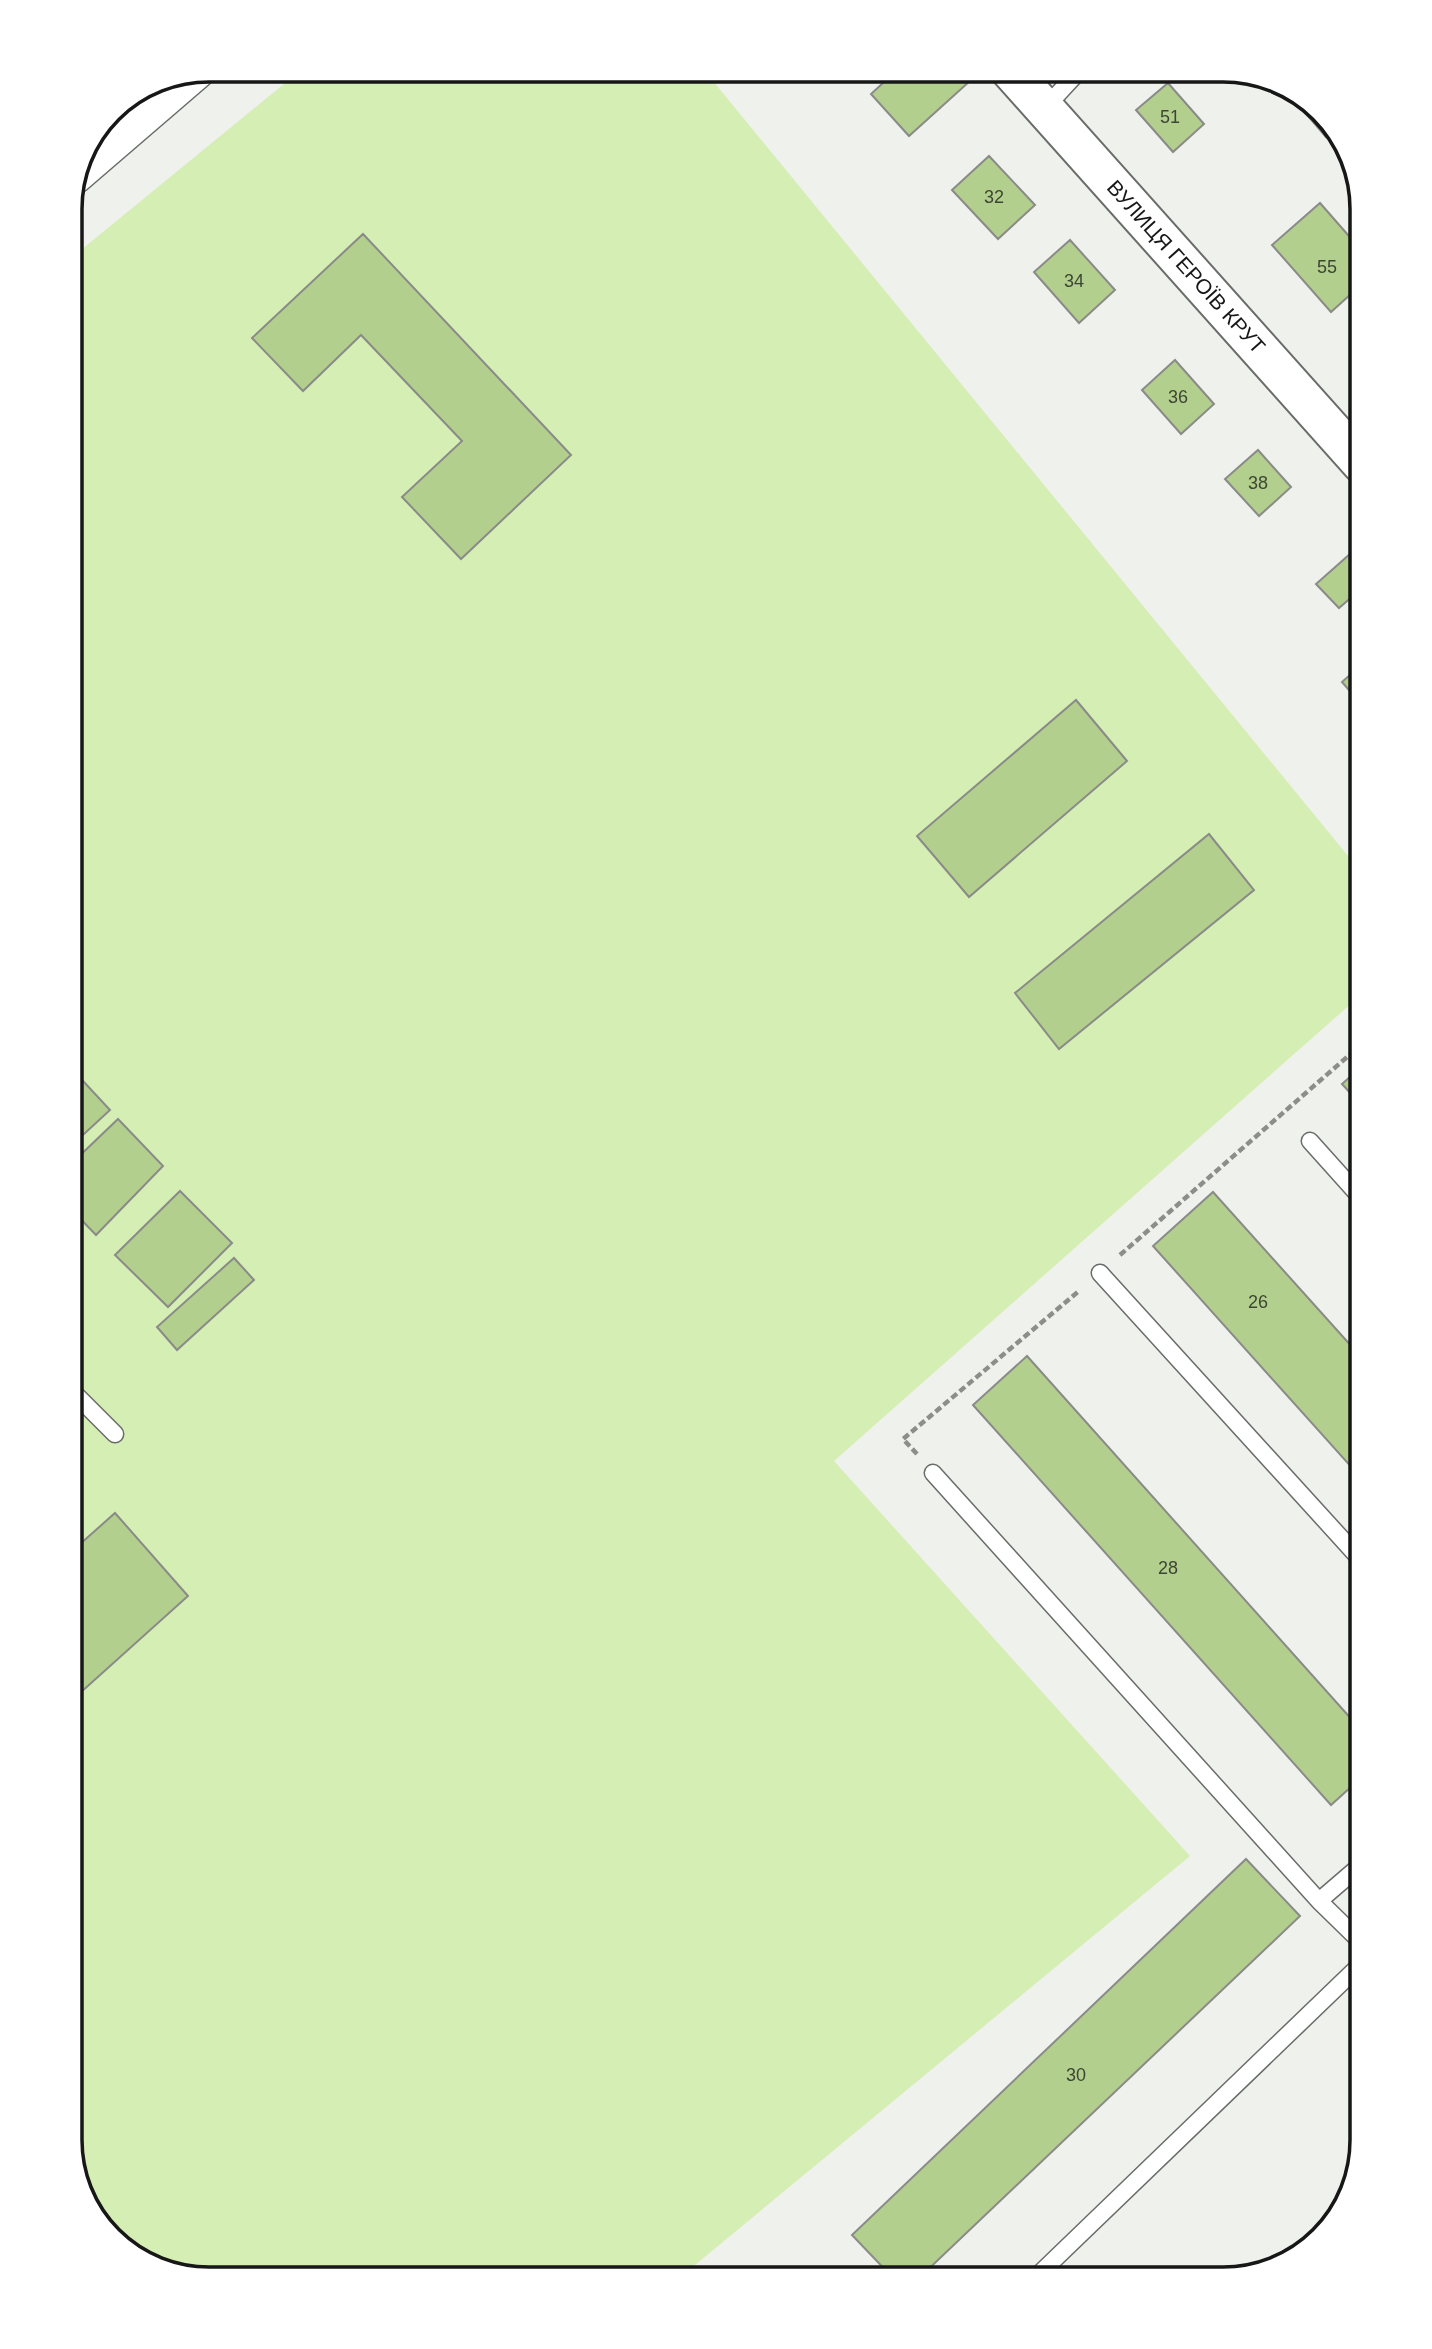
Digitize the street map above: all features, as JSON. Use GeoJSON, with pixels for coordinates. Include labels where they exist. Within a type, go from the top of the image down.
{"type":"FeatureCollection","features":[{"type":"Feature","properties":{"kind":"street","name":"ВУЛИЦЯ ГЕРОЇВ КРУТ"},"geometry":{"type":"LineString","coordinates":[[1021,83],[1350,451]]}},
{"type":"Feature","properties":{"kind":"street"},"geometry":{"type":"LineString","coordinates":[[91,164],[182,85]]}},
{"type":"Feature","properties":{"kind":"lane"},"geometry":{"type":"LineString","coordinates":[[1044,109],[1068,83]]}},
{"type":"Feature","properties":{"kind":"lane"},"geometry":{"type":"LineString","coordinates":[[1310,1141],[1350,1186]]}},
{"type":"Feature","properties":{"kind":"lane"},"geometry":{"type":"LineString","coordinates":[[1100,1273],[1350,1548]]}},
{"type":"Feature","properties":{"kind":"lane"},"geometry":{"type":"LineString","coordinates":[[82,1401],[115,1434]]}},
{"type":"Feature","properties":{"kind":"lane"},"geometry":{"type":"LineString","coordinates":[[933,1473],[1350,1931]]}},
{"type":"Feature","properties":{"kind":"lane"},"geometry":{"type":"LineString","coordinates":[[1320,1900],[1350,1874]]}},
{"type":"Feature","properties":{"kind":"lane"},"geometry":{"type":"LineString","coordinates":[[1047,2267],[1350,1975]]}},
{"type":"Feature","properties":{"kind":"green space"},"geometry":{"type":"Polygon","coordinates":[[[286,82],[714,82],[1350,858],[1350,1005],[834,1461],[1190,1856],[693,2266],[184,2264],[153,2254],[125,2235],[104,2210],[89,2181],[82,2140],[83,248],[286,82]]]}},
{"type":"Feature","properties":{"kind":"building"},"geometry":{"type":"Polygon","coordinates":[[[883,83],[968,83],[909,136],[871,94],[883,83]]]}},
{"type":"Feature","properties":{"kind":"building"},"geometry":{"type":"Polygon","coordinates":[[[1168,83],[1204,124],[1173,152],[1136,110],[1168,83]]]}},
{"type":"Feature","properties":{"kind":"building"},"geometry":{"type":"Polygon","coordinates":[[[1305,113],[1318,125],[1326,137],[1305,113]]]}},
{"type":"Feature","properties":{"kind":"building"},"geometry":{"type":"Polygon","coordinates":[[[989,156],[1035,205],[998,239],[952,190],[989,156]]]}},
{"type":"Feature","properties":{"kind":"building"},"geometry":{"type":"Polygon","coordinates":[[[1320,203],[1350,237],[1350,295],[1331,312],[1272,245],[1320,203]]]}},
{"type":"Feature","properties":{"kind":"building"},"geometry":{"type":"Polygon","coordinates":[[[363,234],[571,455],[461,559],[402,497],[462,441],[361,335],[303,391],[252,338],[363,234]]]}},
{"type":"Feature","properties":{"kind":"building"},"geometry":{"type":"Polygon","coordinates":[[[1070,240],[1115,290],[1079,323],[1034,272],[1070,240]]]}},
{"type":"Feature","properties":{"kind":"building"},"geometry":{"type":"Polygon","coordinates":[[[1175,360],[1214,404],[1181,434],[1142,390],[1175,360]]]}},
{"type":"Feature","properties":{"kind":"building"},"geometry":{"type":"Polygon","coordinates":[[[1258,450],[1291,487],[1259,516],[1225,479],[1258,450]]]}},
{"type":"Feature","properties":{"kind":"building"},"geometry":{"type":"Polygon","coordinates":[[[1350,554],[1350,598],[1339,608],[1316,584],[1350,554]]]}},
{"type":"Feature","properties":{"kind":"building"},"geometry":{"type":"Polygon","coordinates":[[[1350,675],[1350,691],[1342,682],[1350,675]]]}},
{"type":"Feature","properties":{"kind":"building"},"geometry":{"type":"Polygon","coordinates":[[[1076,700],[1127,761],[969,897],[917,836],[1076,700]]]}},
{"type":"Feature","properties":{"kind":"building"},"geometry":{"type":"Polygon","coordinates":[[[1209,834],[1254,890],[1059,1049],[1015,993],[1209,834]]]}},
{"type":"Feature","properties":{"kind":"building"},"geometry":{"type":"Polygon","coordinates":[[[1350,1077],[1350,1093],[1342,1084],[1350,1077]]]}},
{"type":"Feature","properties":{"kind":"building"},"geometry":{"type":"Polygon","coordinates":[[[83,1080],[110,1110],[83,1135],[83,1080]]]}},
{"type":"Feature","properties":{"kind":"building"},"geometry":{"type":"Polygon","coordinates":[[[118,1119],[163,1166],[96,1235],[82,1221],[83,1153],[118,1119]]]}},
{"type":"Feature","properties":{"kind":"building"},"geometry":{"type":"Polygon","coordinates":[[[180,1191],[232,1243],[168,1307],[115,1255],[180,1191]]]}},
{"type":"Feature","properties":{"kind":"building"},"geometry":{"type":"Polygon","coordinates":[[[1213,1192],[1350,1345],[1350,1466],[1153,1246],[1213,1192]]]}},
{"type":"Feature","properties":{"kind":"building"},"geometry":{"type":"Polygon","coordinates":[[[234,1258],[254,1280],[177,1350],[157,1327],[234,1258]]]}},
{"type":"Feature","properties":{"kind":"building"},"geometry":{"type":"Polygon","coordinates":[[[1027,1356],[1350,1718],[1350,1788],[1331,1805],[973,1405],[1027,1356]]]}},
{"type":"Feature","properties":{"kind":"building"},"geometry":{"type":"Polygon","coordinates":[[[115,1513],[188,1596],[82,1691],[82,1542],[115,1513]]]}},
{"type":"Feature","properties":{"kind":"building"},"geometry":{"type":"Polygon","coordinates":[[[1246,1859],[1300,1916],[931,2267],[882,2267],[852,2235],[1246,1859]]]}}]}
